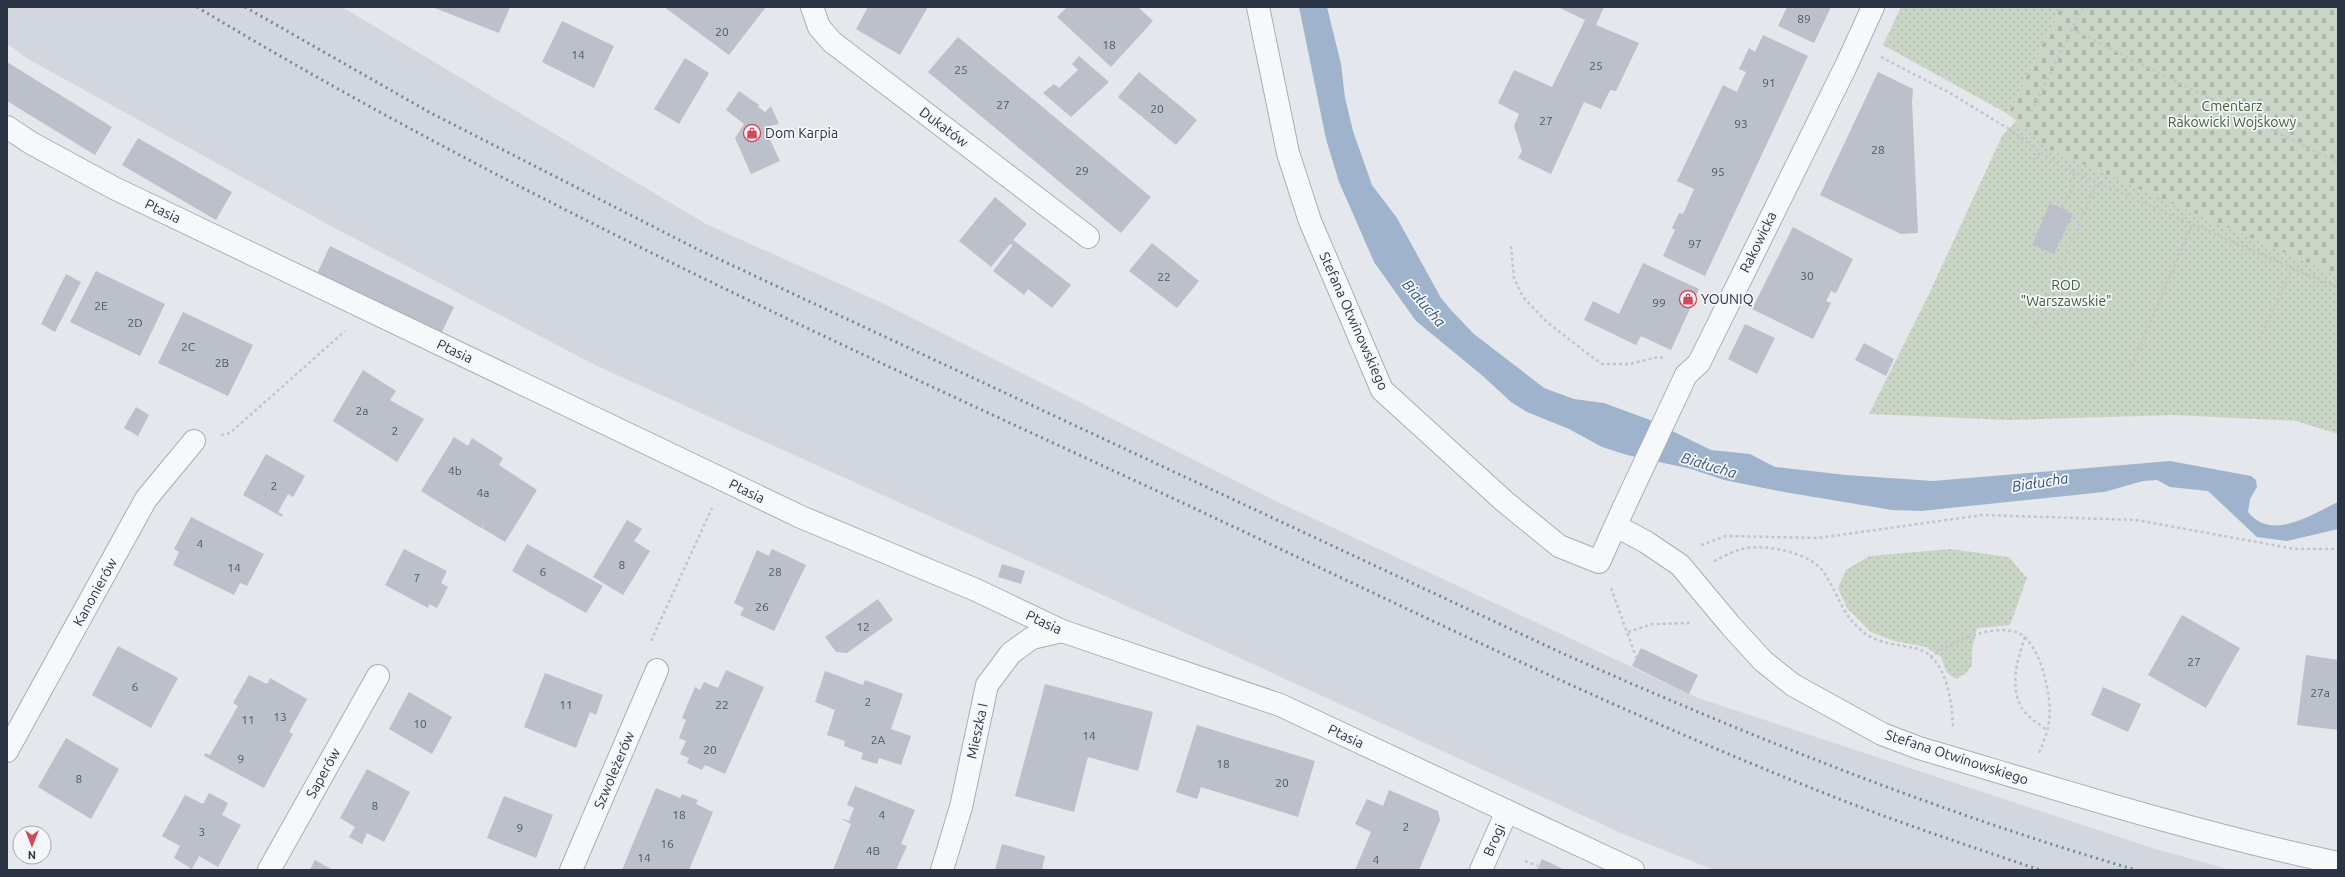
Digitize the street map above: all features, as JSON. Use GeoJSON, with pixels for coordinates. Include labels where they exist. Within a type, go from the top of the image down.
{"type":"FeatureCollection","features":[{"type":"Feature","properties":{"kind":"street","name":"Dukatów"},"geometry":{"type":"LineString","coordinates":[[812,7],[819,27],[832,42],[1088,237]]}},
{"type":"Feature","properties":{"kind":"street","name":"Stefana Otwinowskiego"},"geometry":{"type":"LineString","coordinates":[[1258,7],[1288,152],[1301,194],[1310,221],[1382,390],[1504,502],[1559,546],[1599,562]]}},
{"type":"Feature","properties":{"kind":"street","name":"Rakowicka"},"geometry":{"type":"LineString","coordinates":[[1599,562],[1686,375],[1699,363],[1874,7]]}},
{"type":"Feature","properties":{"kind":"street","name":"Ptasia"},"geometry":{"type":"LineString","coordinates":[[7,127],[31,143],[114,188],[801,517],[976,590],[1062,631],[1280,706],[1633,870]]}},
{"type":"Feature","properties":{"kind":"street","name":"Kanonierów"},"geometry":{"type":"LineString","coordinates":[[7,751],[146,499],[194,441]]}},
{"type":"Feature","properties":{"kind":"street","name":"Stefana Otwinowskiego"},"geometry":{"type":"LineString","coordinates":[[1620,516],[1669,557],[1680,564],[1731,626],[1763,661],[1793,685],[1882,734],[1950,757],[2244,842],[2338,863]]}},
{"type":"Feature","properties":{"kind":"street","name":"Mieszka I"},"geometry":{"type":"LineString","coordinates":[[942,870],[961,807],[987,685],[1012,653],[1032,638],[1062,631]]}},
{"type":"Feature","properties":{"kind":"street","name":"Szwoleżerów"},"geometry":{"type":"LineString","coordinates":[[571,870],[657,670]]}},
{"type":"Feature","properties":{"kind":"street","name":"Saperów"},"geometry":{"type":"LineString","coordinates":[[269,870],[378,676]]}},
{"type":"Feature","properties":{"kind":"street","name":"Brogi"},"geometry":{"type":"LineString","coordinates":[[1480,870],[1507,811]]}},
{"type":"Feature","properties":{"kind":"path"},"geometry":{"type":"LineString","coordinates":[[2032,112],[2083,7]]}},
{"type":"Feature","properties":{"kind":"path"},"geometry":{"type":"LineString","coordinates":[[2072,29],[2338,163]]}},
{"type":"Feature","properties":{"kind":"path"},"geometry":{"type":"LineString","coordinates":[[1883,58],[1950,93],[2009,129],[2040,153],[2075,172],[2192,225],[2338,288]]}},
{"type":"Feature","properties":{"kind":"path"},"geometry":{"type":"LineString","coordinates":[[2034,160],[2040,153]]}},
{"type":"Feature","properties":{"kind":"path"},"geometry":{"type":"LineString","coordinates":[[2062,209],[2072,189],[2071,182],[2075,172]]}},
{"type":"Feature","properties":{"kind":"path"},"geometry":{"type":"LineString","coordinates":[[2033,330],[2097,183]]}},
{"type":"Feature","properties":{"kind":"path"},"geometry":{"type":"LineString","coordinates":[[2129,372],[2192,225]]}},
{"type":"Feature","properties":{"kind":"path"},"geometry":{"type":"LineString","coordinates":[[1511,246],[1514,278],[1524,297],[1547,322],[1584,351],[1602,364],[1630,364],[1658,356]]}},
{"type":"Feature","properties":{"kind":"path"},"geometry":{"type":"LineString","coordinates":[[2259,340],[2292,268]]}},
{"type":"Feature","properties":{"kind":"path"},"geometry":{"type":"LineString","coordinates":[[194,441],[230,433],[350,326],[365,308]]}},
{"type":"Feature","properties":{"kind":"path"},"geometry":{"type":"LineString","coordinates":[[657,670],[646,652],[725,480]]}},
{"type":"Feature","properties":{"kind":"path"},"geometry":{"type":"LineString","coordinates":[[1669,557],[1726,536],[1818,538],[1982,514],[2136,520],[2295,549],[2338,549]]}},
{"type":"Feature","properties":{"kind":"path"},"geometry":{"type":"LineString","coordinates":[[1689,574],[1742,549],[1759,546],[1792,553],[1813,561],[1825,573],[1848,618],[1865,633],[1896,646],[1918,649],[1930,657],[1939,666],[1946,681],[1950,700],[1954,737],[1950,757]]}},
{"type":"Feature","properties":{"kind":"path"},"geometry":{"type":"LineString","coordinates":[[1599,562],[1618,603],[1636,657]]}},
{"type":"Feature","properties":{"kind":"path"},"geometry":{"type":"LineString","coordinates":[[1628,632],[1652,624],[1695,622],[1731,626]]}},
{"type":"Feature","properties":{"kind":"path"},"geometry":{"type":"LineString","coordinates":[[1930,657],[1972,635],[1996,631],[2016,632],[2025,637],[2034,649],[2044,675],[2050,710],[2047,730],[2028,779]]}},
{"type":"Feature","properties":{"kind":"path"},"geometry":{"type":"LineString","coordinates":[[2025,637],[2016,662],[2017,691],[2022,708],[2047,730]]}},
{"type":"Feature","properties":{"kind":"path"},"geometry":{"type":"LineString","coordinates":[[1525,861],[1538,866]]}},
{"type":"Feature","properties":{"kind":"shaded area"},"geometry":{"type":"Polygon","coordinates":[[[7,7],[342,7],[706,224],[880,302],[1280,503],[1698,698],[2152,848],[2231,870],[1714,870],[1621,833],[1011,553],[595,365],[329,225],[28,59],[7,43],[7,7]]]}},
{"type":"Feature","properties":{"kind":"green space"},"geometry":{"type":"Polygon","coordinates":[[[1901,7],[2061,7],[2008,114],[1883,45],[1901,7]]]}},
{"type":"Feature","properties":{"kind":"green space","name":"Cmentarz Rakowicki Wojskowy"},"geometry":{"type":"Polygon","coordinates":[[[2061,7],[2338,7],[2338,276],[2048,149],[2008,114],[2061,7]]]}},
{"type":"Feature","properties":{"kind":"green space","name":"ROD \"Warszawskie\""},"geometry":{"type":"Polygon","coordinates":[[[2016,121],[2048,149],[2338,276],[2338,434],[2296,421],[2174,415],[2010,420],[1869,414],[1928,296],[2002,136],[2016,121]]]}},
{"type":"Feature","properties":{"kind":"green space"},"geometry":{"type":"Polygon","coordinates":[[[1951,549],[2009,557],[2027,578],[2010,625],[1977,628],[1972,650],[1972,665],[1966,673],[1956,679],[1947,673],[1941,657],[1926,647],[1894,641],[1871,632],[1847,608],[1838,588],[1846,570],[1869,556],[1951,549]]]}},
{"type":"Feature","properties":{"kind":"water","name":"Białucha"},"geometry":{"type":"Polygon","coordinates":[[[1299,7],[1327,7],[1341,64],[1345,98],[1353,131],[1372,185],[1397,218],[1441,298],[1474,334],[1544,388],[1574,399],[1604,403],[1650,420],[1711,450],[1750,454],[1775,467],[1846,475],[1933,481],[2170,461],[2251,476],[2256,480],[2257,487],[2250,499],[2248,512],[2258,521],[2269,525],[2292,523],[2338,502],[2338,529],[2287,541],[2257,537],[2208,491],[2170,487],[2157,480],[2143,481],[2104,492],[1921,511],[1892,510],[1784,492],[1724,480],[1691,469],[1627,455],[1602,447],[1569,429],[1527,412],[1511,402],[1484,377],[1416,321],[1374,262],[1339,182],[1326,139],[1299,7]]]}},
{"type":"Feature","properties":{"kind":"building"},"geometry":{"type":"Polygon","coordinates":[[[432,7],[510,7],[499,33],[432,7]]]}},
{"type":"Feature","properties":{"kind":"building"},"geometry":{"type":"Polygon","coordinates":[[[664,7],[766,7],[729,55],[664,7]]]}},
{"type":"Feature","properties":{"kind":"building"},"geometry":{"type":"Polygon","coordinates":[[[868,7],[928,7],[900,55],[856,29],[868,7]]]}},
{"type":"Feature","properties":{"kind":"building"},"geometry":{"type":"Polygon","coordinates":[[[1067,7],[1138,7],[1153,21],[1111,67],[1057,17],[1067,7]]]}},
{"type":"Feature","properties":{"kind":"building"},"geometry":{"type":"Polygon","coordinates":[[[1558,7],[1604,7],[1596,25],[1639,43],[1616,91],[1610,90],[1601,109],[1584,102],[1551,174],[1518,158],[1522,151],[1514,126],[1519,114],[1498,103],[1514,70],[1552,87],[1585,20],[1558,7]]]}},
{"type":"Feature","properties":{"kind":"building"},"geometry":{"type":"Polygon","coordinates":[[[1787,7],[1831,7],[1814,43],[1778,26],[1787,7]]]}},
{"type":"Feature","properties":{"kind":"building"},"geometry":{"type":"Polygon","coordinates":[[[562,21],[614,46],[594,88],[542,62],[562,21]]]}},
{"type":"Feature","properties":{"kind":"building"},"geometry":{"type":"Polygon","coordinates":[[[1763,35],[1808,56],[1705,276],[1663,256],[1675,230],[1672,228],[1679,213],[1683,214],[1694,189],[1677,181],[1723,85],[1737,92],[1746,72],[1739,69],[1749,48],[1755,52],[1763,35]]]}},
{"type":"Feature","properties":{"kind":"building"},"geometry":{"type":"Polygon","coordinates":[[[958,37],[1151,197],[1121,233],[928,72],[958,37]]]}},
{"type":"Feature","properties":{"kind":"building"},"geometry":{"type":"Polygon","coordinates":[[[1079,56],[1109,82],[1071,117],[1043,93],[1054,84],[1059,88],[1078,70],[1072,64],[1079,56]]]}},
{"type":"Feature","properties":{"kind":"building"},"geometry":{"type":"Polygon","coordinates":[[[685,58],[709,73],[679,124],[654,109],[685,58]]]}},
{"type":"Feature","properties":{"kind":"building"},"geometry":{"type":"Polygon","coordinates":[[[7,62],[112,127],[95,155],[7,101],[7,62]]]}},
{"type":"Feature","properties":{"kind":"building"},"geometry":{"type":"Polygon","coordinates":[[[1139,72],[1197,120],[1176,145],[1118,97],[1139,72]]]}},
{"type":"Feature","properties":{"kind":"building"},"geometry":{"type":"Polygon","coordinates":[[[1878,72],[1913,89],[1912,102],[1918,233],[1901,234],[1820,195],[1878,72]]]}},
{"type":"Feature","properties":{"kind":"building","name":"Dom Karpia"},"geometry":{"type":"Polygon","coordinates":[[[739,91],[759,105],[758,107],[765,112],[771,106],[779,124],[764,127],[780,161],[751,174],[735,138],[744,124],[726,110],[739,91]]]}},
{"type":"Feature","properties":{"kind":"building"},"geometry":{"type":"Polygon","coordinates":[[[138,138],[232,192],[216,220],[122,165],[138,138]]]}},
{"type":"Feature","properties":{"kind":"building"},"geometry":{"type":"Polygon","coordinates":[[[995,197],[1027,224],[1013,240],[1071,285],[1052,308],[1028,289],[1024,295],[993,271],[1013,245],[1010,244],[991,267],[959,241],[995,197]]]}},
{"type":"Feature","properties":{"kind":"building"},"geometry":{"type":"Polygon","coordinates":[[[2050,203],[2073,214],[2054,254],[2032,245],[2050,203]]]}},
{"type":"Feature","properties":{"kind":"building"},"geometry":{"type":"Polygon","coordinates":[[[1793,227],[1853,259],[1836,293],[1831,291],[1826,301],[1831,303],[1813,339],[1752,309],[1793,227]]]}},
{"type":"Feature","properties":{"kind":"building"},"geometry":{"type":"Polygon","coordinates":[[[1152,243],[1199,281],[1177,308],[1129,271],[1152,243]]]}},
{"type":"Feature","properties":{"kind":"building"},"geometry":{"type":"Polygon","coordinates":[[[330,246],[454,307],[439,338],[315,278],[330,246]]]}},
{"type":"Feature","properties":{"kind":"building"},"geometry":{"type":"Polygon","coordinates":[[[1643,263],[1699,289],[1671,350],[1641,336],[1636,345],[1584,320],[1593,301],[1619,314],[1643,263]]]}},
{"type":"Feature","properties":{"kind":"building"},"geometry":{"type":"Polygon","coordinates":[[[96,271],[165,304],[140,356],[70,322],[96,271]]]}},
{"type":"Feature","properties":{"kind":"building"},"geometry":{"type":"Polygon","coordinates":[[[66,274],[81,282],[55,332],[41,324],[66,274]]]}},
{"type":"Feature","properties":{"kind":"building"},"geometry":{"type":"Polygon","coordinates":[[[183,312],[253,345],[228,396],[158,363],[183,312]]]}},
{"type":"Feature","properties":{"kind":"building"},"geometry":{"type":"Polygon","coordinates":[[[1745,324],[1775,338],[1757,374],[1728,359],[1745,324]]]}},
{"type":"Feature","properties":{"kind":"building"},"geometry":{"type":"Polygon","coordinates":[[[1864,343],[1894,359],[1886,376],[1855,360],[1864,343]]]}},
{"type":"Feature","properties":{"kind":"building"},"geometry":{"type":"Polygon","coordinates":[[[363,370],[396,391],[390,400],[424,419],[397,462],[333,421],[363,370]]]}},
{"type":"Feature","properties":{"kind":"building"},"geometry":{"type":"Polygon","coordinates":[[[136,407],[149,415],[138,436],[124,428],[136,407]]]}},
{"type":"Feature","properties":{"kind":"building"},"geometry":{"type":"Polygon","coordinates":[[[454,437],[468,446],[472,438],[503,458],[499,465],[537,490],[505,542],[482,528],[485,523],[481,528],[421,491],[454,437]]]}},
{"type":"Feature","properties":{"kind":"building"},"geometry":{"type":"Polygon","coordinates":[[[266,454],[305,476],[293,497],[288,494],[278,512],[283,515],[282,517],[243,495],[266,454]]]}},
{"type":"Feature","properties":{"kind":"building"},"geometry":{"type":"Polygon","coordinates":[[[191,517],[264,554],[247,586],[240,583],[234,595],[173,565],[179,552],[174,549],[191,517]]]}},
{"type":"Feature","properties":{"kind":"building"},"geometry":{"type":"Polygon","coordinates":[[[627,520],[642,529],[634,541],[650,551],[623,595],[593,577],[627,520]]]}},
{"type":"Feature","properties":{"kind":"building"},"geometry":{"type":"Polygon","coordinates":[[[527,544],[603,586],[586,613],[512,571],[527,544]]]}},
{"type":"Feature","properties":{"kind":"building"},"geometry":{"type":"Polygon","coordinates":[[[404,549],[447,571],[441,583],[448,587],[437,608],[429,604],[428,608],[385,585],[404,549]]]}},
{"type":"Feature","properties":{"kind":"building"},"geometry":{"type":"Polygon","coordinates":[[[772,549],[806,565],[774,631],[740,615],[744,608],[734,603],[757,550],[769,556],[772,549]]]}},
{"type":"Feature","properties":{"kind":"building"},"geometry":{"type":"Polygon","coordinates":[[[1002,564],[1025,571],[1021,584],[998,577],[1002,564]]]}},
{"type":"Feature","properties":{"kind":"building"},"geometry":{"type":"Polygon","coordinates":[[[878,599],[893,620],[847,653],[836,652],[825,637],[878,599]]]}},
{"type":"Feature","properties":{"kind":"building"},"geometry":{"type":"Polygon","coordinates":[[[2182,615],[2240,648],[2206,708],[2148,675],[2182,615]]]}},
{"type":"Feature","properties":{"kind":"building"},"geometry":{"type":"Polygon","coordinates":[[[118,646],[178,678],[151,728],[92,695],[118,646]]]}},
{"type":"Feature","properties":{"kind":"building"},"geometry":{"type":"Polygon","coordinates":[[[1641,648],[1698,675],[1689,694],[1632,666],[1641,648]]]}},
{"type":"Feature","properties":{"kind":"building"},"geometry":{"type":"Polygon","coordinates":[[[2306,655],[2338,660],[2338,730],[2297,725],[2306,655]]]}},
{"type":"Feature","properties":{"kind":"building"},"geometry":{"type":"Polygon","coordinates":[[[726,670],[764,687],[725,774],[705,765],[702,770],[687,763],[689,758],[680,754],[686,741],[679,738],[686,720],[682,718],[695,687],[700,690],[704,682],[718,688],[726,670]]]}},
{"type":"Feature","properties":{"kind":"building"},"geometry":{"type":"Polygon","coordinates":[[[825,671],[863,685],[865,680],[903,694],[891,729],[911,736],[901,765],[879,758],[877,764],[861,759],[863,753],[844,746],[845,741],[827,735],[835,710],[815,702],[825,671]]]}},
{"type":"Feature","properties":{"kind":"building"},"geometry":{"type":"Polygon","coordinates":[[[545,673],[603,695],[596,715],[590,712],[576,748],[524,727],[545,673]]]}},
{"type":"Feature","properties":{"kind":"building"},"geometry":{"type":"Polygon","coordinates":[[[249,675],[267,684],[270,678],[307,699],[289,732],[293,734],[264,788],[204,756],[205,753],[210,755],[238,706],[233,703],[249,675]]]}},
{"type":"Feature","properties":{"kind":"building"},"geometry":{"type":"Polygon","coordinates":[[[1045,684],[1153,712],[1138,771],[1088,757],[1074,812],[1015,796],[1045,684]]]}},
{"type":"Feature","properties":{"kind":"building"},"geometry":{"type":"Polygon","coordinates":[[[2103,687],[2141,704],[2128,732],[2091,715],[2103,687]]]}},
{"type":"Feature","properties":{"kind":"building"},"geometry":{"type":"Polygon","coordinates":[[[409,692],[452,717],[432,754],[389,729],[409,692]]]}},
{"type":"Feature","properties":{"kind":"building"},"geometry":{"type":"Polygon","coordinates":[[[1197,725],[1315,761],[1298,817],[1201,787],[1197,799],[1176,792],[1197,725]]]}},
{"type":"Feature","properties":{"kind":"building"},"geometry":{"type":"Polygon","coordinates":[[[66,738],[119,769],[91,819],[38,787],[66,738]]]}},
{"type":"Feature","properties":{"kind":"building"},"geometry":{"type":"Polygon","coordinates":[[[367,769],[410,792],[384,842],[367,833],[362,844],[349,837],[355,827],[340,818],[367,769]]]}},
{"type":"Feature","properties":{"kind":"building"},"geometry":{"type":"Polygon","coordinates":[[[855,786],[915,810],[901,844],[907,846],[896,870],[833,870],[851,824],[840,818],[849,821],[854,808],[847,805],[855,786]]]}},
{"type":"Feature","properties":{"kind":"building"},"geometry":{"type":"Polygon","coordinates":[[[656,788],[680,798],[682,794],[698,800],[696,804],[713,812],[689,870],[622,870],[656,788]]]}},
{"type":"Feature","properties":{"kind":"building"},"geometry":{"type":"Polygon","coordinates":[[[1389,790],[1438,811],[1440,820],[1419,870],[1355,870],[1371,832],[1355,824],[1367,799],[1383,806],[1389,790]]]}},
{"type":"Feature","properties":{"kind":"building"},"geometry":{"type":"Polygon","coordinates":[[[209,793],[228,803],[222,815],[241,825],[218,867],[199,856],[192,869],[174,858],[180,846],[162,836],[185,795],[203,804],[209,793]]]}},
{"type":"Feature","properties":{"kind":"building"},"geometry":{"type":"Polygon","coordinates":[[[504,796],[553,815],[536,858],[487,838],[504,796]]]}},
{"type":"Feature","properties":{"kind":"building"},"geometry":{"type":"Polygon","coordinates":[[[1002,844],[1045,856],[1042,870],[995,870],[1002,844]]]}},
{"type":"Feature","properties":{"kind":"building"},"geometry":{"type":"Polygon","coordinates":[[[1542,859],[1565,870],[1537,870],[1542,859]]]}},
{"type":"Feature","properties":{"kind":"building"},"geometry":{"type":"Polygon","coordinates":[[[315,860],[333,870],[310,870],[315,860]]]}},
{"type":"Feature","properties":{"kind":"railway"},"geometry":{"type":"LineString","coordinates":[[197,7],[314,75],[433,141],[553,204],[674,264],[919,381],[1166,495],[1490,648],[1654,722],[1846,802],[2040,870]]}},
{"type":"Feature","properties":{"kind":"railway"},"geometry":{"type":"LineString","coordinates":[[245,7],[429,112],[695,248],[1564,654],[1705,715],[1847,772],[1990,824],[2136,870]]}},
{"type":"Feature","properties":{"kind":"place","name":"Dom Karpia"},"geometry":{"type":"Point","coordinates":[752,133]}},
{"type":"Feature","properties":{"kind":"place","name":"YOUNIQ"},"geometry":{"type":"Point","coordinates":[1688,299]}}]}
